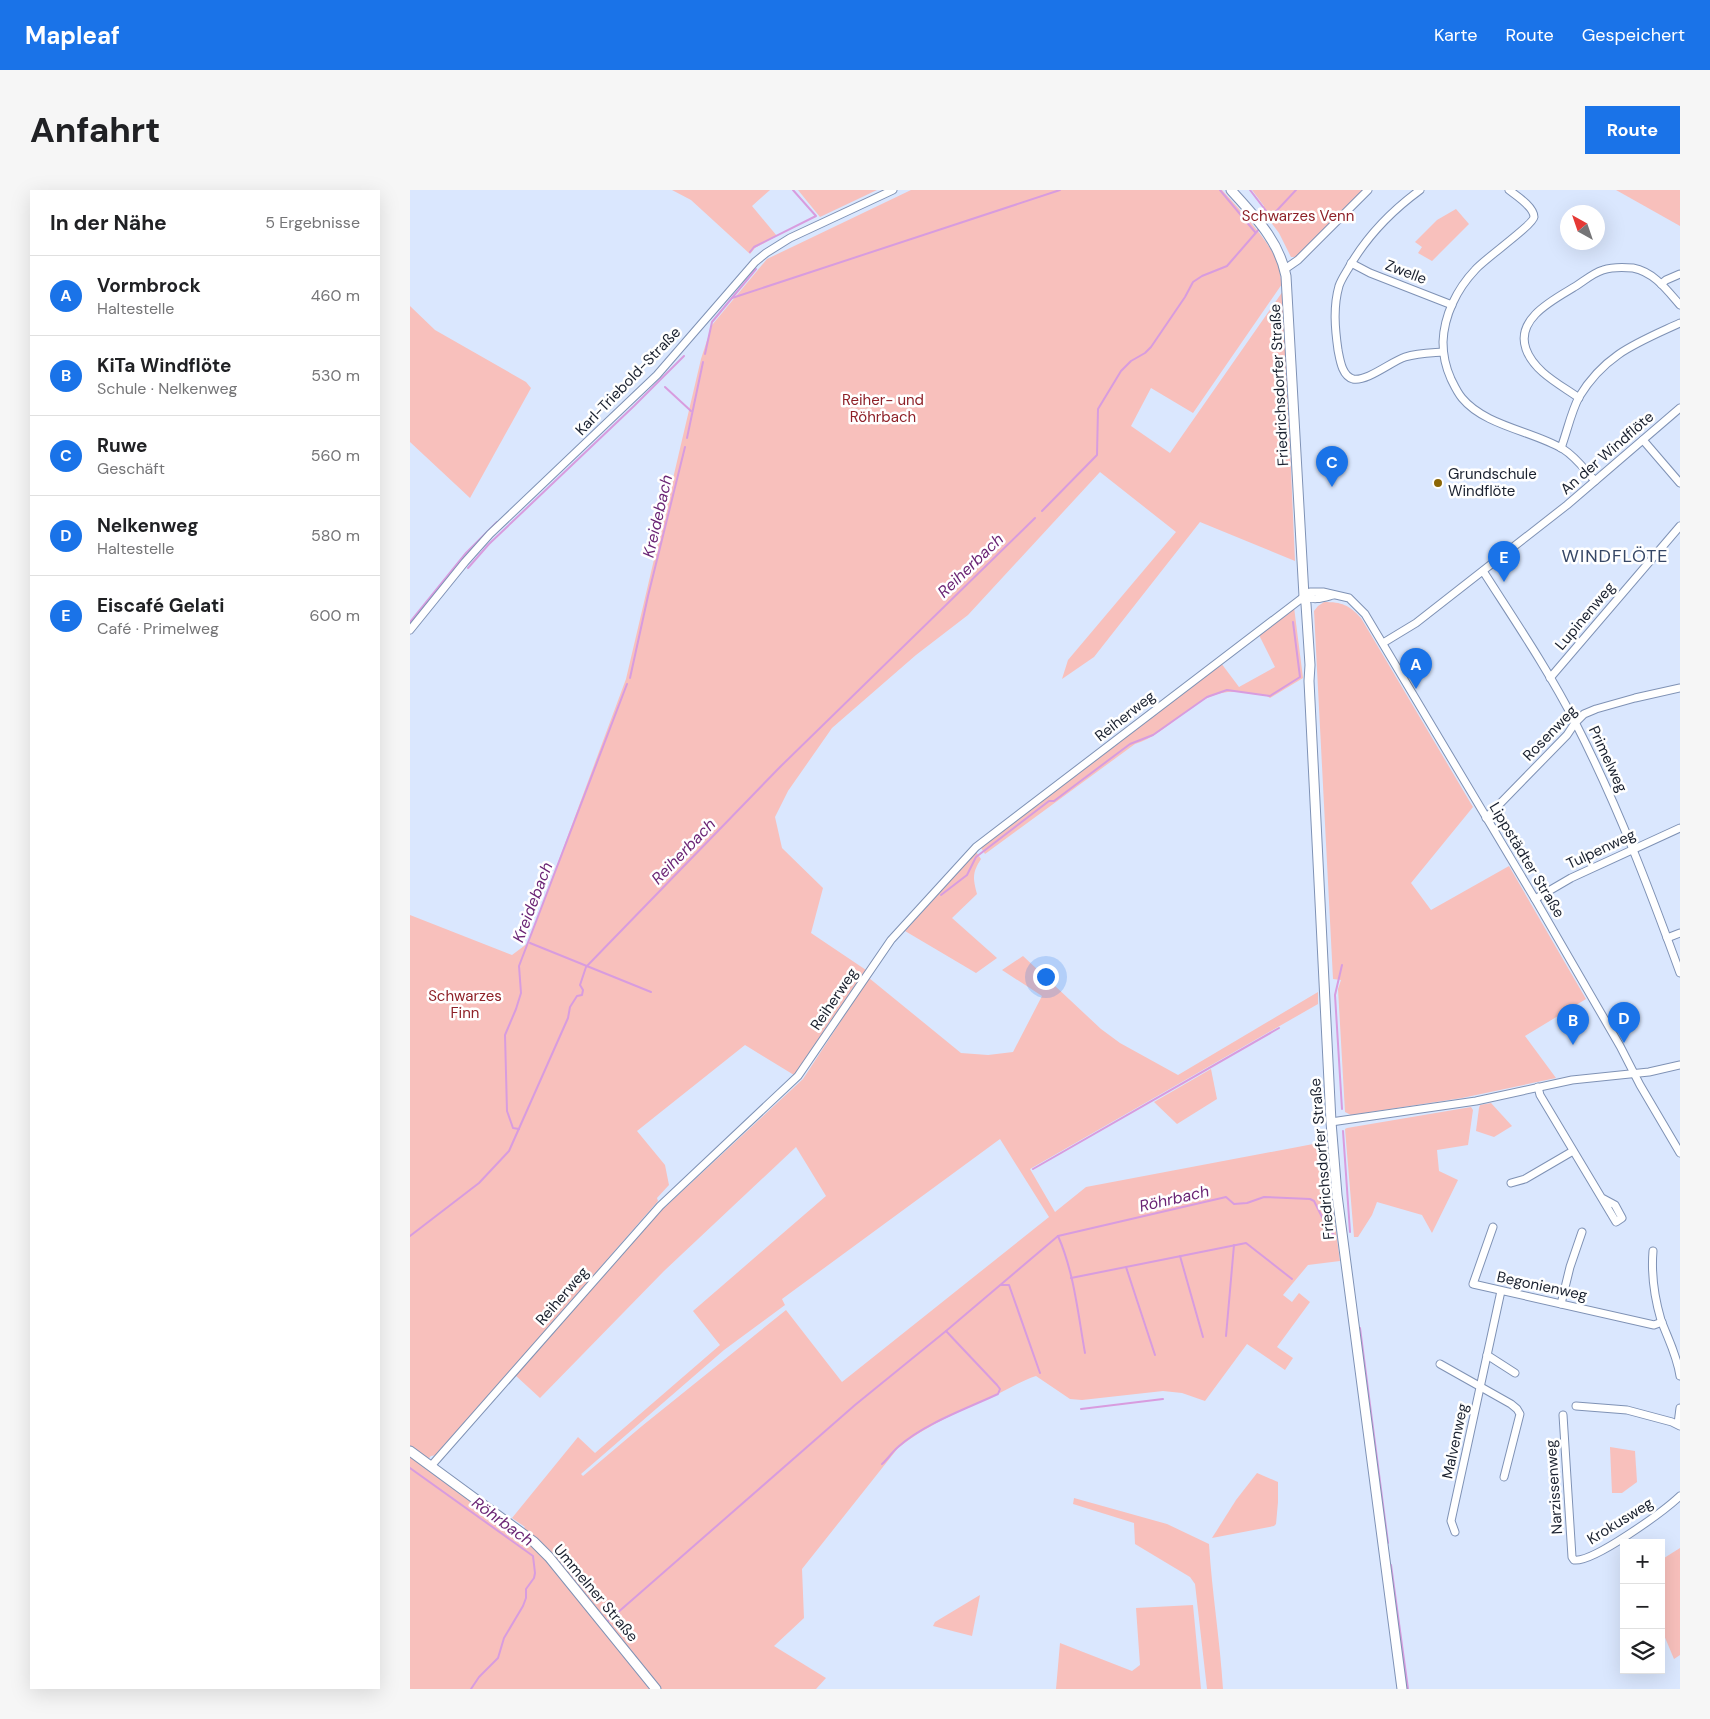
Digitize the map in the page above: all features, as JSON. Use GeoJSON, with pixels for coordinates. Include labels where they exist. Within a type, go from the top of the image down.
{"type":"FeatureCollection","features":[{"type":"Feature","properties":{"kind":"main road","name":"Friedrichsdorfer Straße"},"geometry":{"type":"LineString","coordinates":[[1231,190],[1262,226],[1278,249],[1284,269],[1291,348],[1304,596],[1308,619],[1309,681],[1331,1122],[1339,1214],[1402,1689]]}},
{"type":"Feature","properties":{"kind":"main road","name":"Ummelner Straße"},"geometry":{"type":"LineString","coordinates":[[410,1451],[534,1542],[556,1565],[656,1689]]}},
{"type":"Feature","properties":{"kind":"street","name":"Karl-Triebold-Straße"},"geometry":{"type":"LineString","coordinates":[[410,630],[490,534],[657,375],[760,258],[790,238],[893,190]]}},
{"type":"Feature","properties":{"kind":"street"},"geometry":{"type":"LineString","coordinates":[[1284,269],[1298,260],[1368,190]]}},
{"type":"Feature","properties":{"kind":"street"},"geometry":{"type":"LineString","coordinates":[[1420,190],[1395,210],[1376,229],[1358,251],[1340,284],[1335,317],[1339,355],[1343,371],[1352,379],[1358,379],[1366,377],[1403,358],[1422,353],[1443,352]]}},
{"type":"Feature","properties":{"kind":"street"},"geometry":{"type":"LineString","coordinates":[[1509,190],[1532,210],[1533,221],[1475,270],[1460,289],[1446,320],[1443,340],[1443,352],[1449,374],[1463,400],[1491,419],[1561,448],[1577,460],[1595,481]]}},
{"type":"Feature","properties":{"kind":"street","name":"Zwelle"},"geometry":{"type":"LineString","coordinates":[[1351,263],[1370,273],[1452,305]]}},
{"type":"Feature","properties":{"kind":"street"},"geometry":{"type":"LineString","coordinates":[[1578,398],[1545,373],[1530,357],[1526,348],[1524,340],[1530,322],[1544,306],[1603,270],[1624,267],[1634,268],[1652,276],[1680,305]]}},
{"type":"Feature","properties":{"kind":"street"},"geometry":{"type":"LineString","coordinates":[[1661,284],[1680,274]]}},
{"type":"Feature","properties":{"kind":"street"},"geometry":{"type":"LineString","coordinates":[[1561,448],[1578,398],[1603,366],[1614,356],[1629,347],[1680,323]]}},
{"type":"Feature","properties":{"kind":"street","name":"An der Windflöte"},"geometry":{"type":"LineString","coordinates":[[1383,643],[1416,623],[1483,571],[1595,481],[1680,408]]}},
{"type":"Feature","properties":{"kind":"street"},"geometry":{"type":"LineString","coordinates":[[1643,440],[1680,482]]}},
{"type":"Feature","properties":{"kind":"street","name":"Lupinenweg"},"geometry":{"type":"LineString","coordinates":[[1550,678],[1680,526]]}},
{"type":"Feature","properties":{"kind":"street","name":"Primelweg"},"geometry":{"type":"LineString","coordinates":[[1483,571],[1550,678],[1576,723],[1602,776],[1634,849],[1680,973]]}},
{"type":"Feature","properties":{"kind":"street","name":"Lippstädter Straße"},"geometry":{"type":"LineString","coordinates":[[1304,596],[1317,599],[1335,594],[1349,598],[1365,614],[1620,1046],[1680,1153]]}},
{"type":"Feature","properties":{"kind":"street","name":"Reiherweg"},"geometry":{"type":"LineString","coordinates":[[431,1466],[660,1206],[798,1076],[891,940],[976,847],[1304,596]]}},
{"type":"Feature","properties":{"kind":"street","name":"Rosenweg"},"geometry":{"type":"LineString","coordinates":[[1486,818],[1567,735],[1584,714],[1635,698],[1680,688]]}},
{"type":"Feature","properties":{"kind":"street","name":"Tulpenweg"},"geometry":{"type":"LineString","coordinates":[[1534,899],[1571,878],[1680,828]]}},
{"type":"Feature","properties":{"kind":"street"},"geometry":{"type":"LineString","coordinates":[[1667,938],[1680,933]]}},
{"type":"Feature","properties":{"kind":"street"},"geometry":{"type":"LineString","coordinates":[[1331,1122],[1476,1100],[1572,1080],[1634,1074],[1680,1065]]}},
{"type":"Feature","properties":{"kind":"street"},"geometry":{"type":"LineString","coordinates":[[1538,1087],[1540,1094],[1602,1198]]}},
{"type":"Feature","properties":{"kind":"street"},"geometry":{"type":"LineString","coordinates":[[1511,1183],[1525,1179],[1573,1151]]}},
{"type":"Feature","properties":{"kind":"street","name":"Begonienweg"},"geometry":{"type":"LineString","coordinates":[[1493,1227],[1473,1284],[1654,1325],[1662,1322]]}},
{"type":"Feature","properties":{"kind":"street"},"geometry":{"type":"LineString","coordinates":[[1561,1304],[1582,1232]]}},
{"type":"Feature","properties":{"kind":"street"},"geometry":{"type":"LineString","coordinates":[[1653,1251],[1653,1289],[1662,1322],[1675,1353],[1680,1376]]}},
{"type":"Feature","properties":{"kind":"street","name":"Malvenweg"},"geometry":{"type":"LineString","coordinates":[[1455,1532],[1451,1521],[1501,1291]]}},
{"type":"Feature","properties":{"kind":"street"},"geometry":{"type":"LineString","coordinates":[[1487,1355],[1515,1373]]}},
{"type":"Feature","properties":{"kind":"street"},"geometry":{"type":"LineString","coordinates":[[1440,1364],[1510,1404],[1520,1414],[1504,1477]]}},
{"type":"Feature","properties":{"kind":"street"},"geometry":{"type":"LineString","coordinates":[[1576,1406],[1627,1410],[1679,1425],[1680,1408]]}},
{"type":"Feature","properties":{"kind":"street","name":"Narzissenweg"},"geometry":{"type":"LineString","coordinates":[[1563,1415],[1572,1557]]}},
{"type":"Feature","properties":{"kind":"street","name":"Krokusweg"},"geometry":{"type":"LineString","coordinates":[[1572,1557],[1576,1561],[1582,1560],[1615,1542],[1644,1525],[1680,1496]]}},
{"type":"Feature","properties":{"kind":"green space"},"geometry":{"type":"Polygon","coordinates":[[[672,190],[770,190],[752,206],[777,236],[755,248],[750,254],[691,200],[672,190]]]}},
{"type":"Feature","properties":{"kind":"green space"},"geometry":{"type":"Polygon","coordinates":[[[798,190],[877,190],[820,217],[798,190]]]}},
{"type":"Feature","properties":{"kind":"green space","name":"Reiher- und Röhrbach"},"geometry":{"type":"Polygon","coordinates":[[[911,190],[1222,190],[1252,224],[1273,252],[1279,267],[1282,284],[1193,413],[1151,388],[1131,426],[1170,453],[1283,291],[1295,561],[1200,522],[1094,657],[1062,679],[1068,660],[1176,532],[1100,472],[968,615],[916,655],[832,728],[788,791],[775,817],[782,848],[823,888],[811,933],[866,970],[794,1075],[745,1045],[637,1131],[665,1165],[669,1185],[657,1198],[658,1201],[437,1455],[431,1456],[422,1466],[516,1535],[525,1527],[512,1518],[578,1437],[595,1453],[720,1345],[693,1311],[826,1196],[796,1147],[664,1271],[540,1398],[515,1375],[662,1210],[803,1079],[869,978],[961,1053],[988,1055],[1013,1052],[1042,996],[1002,970],[1023,956],[1101,1029],[1120,1043],[1178,1075],[1318,992],[1318,1004],[1030,1169],[1055,1212],[1086,1187],[1329,1141],[1331,1195],[1340,1261],[1308,1265],[1283,1295],[1292,1302],[1299,1293],[1310,1302],[1277,1347],[1293,1358],[1285,1370],[1247,1344],[1205,1401],[1182,1393],[1163,1391],[1082,1400],[1070,1399],[1036,1376],[944,1419],[920,1432],[898,1448],[802,1569],[804,1618],[774,1646],[826,1678],[816,1689],[410,1689],[410,915],[512,955],[528,943],[626,679],[701,359],[712,325],[767,259],[911,190]],[[1000,1139],[782,1299],[785,1305],[724,1350],[581,1474],[583,1476],[786,1310],[842,1382],[1049,1217],[1000,1139]]]}},
{"type":"Feature","properties":{"kind":"green space","name":"Schwarzes Venn"},"geometry":{"type":"Polygon","coordinates":[[[1252,190],[1363,190],[1296,257],[1291,257],[1279,233],[1261,209],[1264,206],[1252,190]]]}},
{"type":"Feature","properties":{"kind":"green space"},"geometry":{"type":"Polygon","coordinates":[[[1616,190],[1680,190],[1680,226],[1616,190]]]}},
{"type":"Feature","properties":{"kind":"green space"},"geometry":{"type":"Polygon","coordinates":[[[1456,209],[1469,224],[1432,261],[1418,253],[1422,247],[1415,242],[1437,220],[1456,209]]]}},
{"type":"Feature","properties":{"kind":"green space"},"geometry":{"type":"Polygon","coordinates":[[[410,306],[435,330],[526,382],[531,388],[470,498],[410,442],[410,306]]]}},
{"type":"Feature","properties":{"kind":"green space"},"geometry":{"type":"Polygon","coordinates":[[[1324,602],[1345,605],[1361,618],[1473,807],[1411,883],[1431,910],[1509,866],[1586,999],[1525,1036],[1556,1078],[1462,1098],[1351,1115],[1345,1112],[1338,989],[1341,980],[1333,979],[1314,611],[1324,602]]]}},
{"type":"Feature","properties":{"kind":"green space"},"geometry":{"type":"Polygon","coordinates":[[[1294,607],[1303,678],[1270,698],[1258,694],[1228,692],[1203,700],[1159,732],[1135,744],[985,854],[981,848],[1221,663],[1239,687],[1275,667],[1259,635],[1294,607]]]}},
{"type":"Feature","properties":{"kind":"green space"},"geometry":{"type":"Polygon","coordinates":[[[976,852],[981,859],[974,876],[977,894],[952,918],[997,958],[976,973],[905,931],[976,852]]]}},
{"type":"Feature","properties":{"kind":"green space"},"geometry":{"type":"Polygon","coordinates":[[[1211,1069],[1217,1099],[1177,1124],[1154,1102],[1211,1069]]]}},
{"type":"Feature","properties":{"kind":"green space"},"geometry":{"type":"Polygon","coordinates":[[[1491,1103],[1512,1126],[1494,1137],[1476,1131],[1480,1105],[1491,1103]]]}},
{"type":"Feature","properties":{"kind":"green space"},"geometry":{"type":"Polygon","coordinates":[[[1471,1107],[1473,1110],[1468,1145],[1437,1150],[1439,1171],[1458,1180],[1432,1233],[1422,1215],[1377,1202],[1372,1215],[1358,1237],[1354,1237],[1345,1129],[1471,1107]]]}},
{"type":"Feature","properties":{"kind":"green space"},"geometry":{"type":"Polygon","coordinates":[[[1610,1447],[1635,1451],[1637,1482],[1622,1493],[1612,1493],[1610,1447]]]}},
{"type":"Feature","properties":{"kind":"green space"},"geometry":{"type":"Polygon","coordinates":[[[1257,1473],[1278,1482],[1276,1524],[1274,1526],[1212,1538],[1236,1500],[1257,1473]]]}},
{"type":"Feature","properties":{"kind":"green space"},"geometry":{"type":"Polygon","coordinates":[[[1074,1498],[1167,1524],[1209,1544],[1223,1689],[1207,1689],[1195,1584],[1190,1577],[1135,1544],[1134,1523],[1073,1504],[1074,1498]]]}},
{"type":"Feature","properties":{"kind":"green space"},"geometry":{"type":"Polygon","coordinates":[[[1680,1548],[1680,1655],[1674,1659],[1665,1638],[1665,1557],[1680,1548]]]}},
{"type":"Feature","properties":{"kind":"green space"},"geometry":{"type":"Polygon","coordinates":[[[980,1595],[972,1636],[933,1626],[935,1622],[980,1595]]]}},
{"type":"Feature","properties":{"kind":"green space"},"geometry":{"type":"Polygon","coordinates":[[[1193,1605],[1201,1689],[1056,1689],[1060,1643],[1132,1671],[1140,1665],[1136,1608],[1193,1605]]]}},
{"type":"Feature","properties":{"kind":"waterway","name":"Kreidebach"},"geometry":{"type":"LineString","coordinates":[[750,252],[754,247],[816,216],[793,190]]}},
{"type":"Feature","properties":{"kind":"waterway"},"geometry":{"type":"LineString","coordinates":[[732,298],[1060,190]]}},
{"type":"Feature","properties":{"kind":"waterway"},"geometry":{"type":"LineString","coordinates":[[1220,190],[1255,232]]}},
{"type":"Feature","properties":{"kind":"waterway"},"geometry":{"type":"LineString","coordinates":[[1250,190],[1270,216]]}},
{"type":"Feature","properties":{"kind":"waterway","name":"Reiherbach"},"geometry":{"type":"LineString","coordinates":[[1265,223],[1296,190]]}},
{"type":"Feature","properties":{"kind":"waterway","name":"Reiherbach"},"geometry":{"type":"LineString","coordinates":[[1042,511],[1097,455],[1098,409],[1121,371],[1131,361],[1151,347],[1193,282],[1202,276],[1227,266],[1260,228]]}},
{"type":"Feature","properties":{"kind":"waterway","name":"Kreidebach"},"geometry":{"type":"LineString","coordinates":[[705,354],[712,322],[756,269]]}},
{"type":"Feature","properties":{"kind":"waterway"},"geometry":{"type":"LineString","coordinates":[[468,568],[489,544],[684,356]]}},
{"type":"Feature","properties":{"kind":"waterway","name":"Kreidebach"},"geometry":{"type":"LineString","coordinates":[[687,438],[703,362]]}},
{"type":"Feature","properties":{"kind":"waterway"},"geometry":{"type":"LineString","coordinates":[[665,387],[691,411]]}},
{"type":"Feature","properties":{"kind":"waterway","name":"Kreidebach"},"geometry":{"type":"LineString","coordinates":[[630,678],[685,447]]}},
{"type":"Feature","properties":{"kind":"waterway","name":"Reiherbach"},"geometry":{"type":"LineString","coordinates":[[410,1236],[479,1183],[509,1151],[568,1018],[570,1007],[577,996],[582,995],[583,990],[580,985],[586,967],[780,767],[1035,518]]}},
{"type":"Feature","properties":{"kind":"waterway"},"geometry":{"type":"LineString","coordinates":[[410,622],[466,553],[497,522]]}},
{"type":"Feature","properties":{"kind":"waterway"},"geometry":{"type":"LineString","coordinates":[[941,895],[967,875],[976,857],[1049,801],[1054,801],[1130,744],[1153,735],[1207,697],[1227,690],[1270,696],[1300,677],[1293,622]]}},
{"type":"Feature","properties":{"kind":"waterway","name":"Kreidebach"},"geometry":{"type":"LineString","coordinates":[[519,1129],[513,1128],[507,1111],[505,1035],[521,993],[519,966],[627,684]]}},
{"type":"Feature","properties":{"kind":"waterway","name":"Reiherbach"},"geometry":{"type":"LineString","coordinates":[[530,943],[651,992]]}},
{"type":"Feature","properties":{"kind":"waterway","name":"Röhrbach"},"geometry":{"type":"LineString","coordinates":[[1342,965],[1335,995],[1342,1109]]}},
{"type":"Feature","properties":{"kind":"waterway"},"geometry":{"type":"LineString","coordinates":[[1033,1169],[1279,1028]]}},
{"type":"Feature","properties":{"kind":"waterway","name":"Röhrbach"},"geometry":{"type":"LineString","coordinates":[[1343,1131],[1350,1232]]}},
{"type":"Feature","properties":{"kind":"waterway"},"geometry":{"type":"LineString","coordinates":[[608,1621],[855,1405],[1058,1236],[1226,1197],[1234,1204],[1247,1203],[1264,1197],[1310,1199],[1314,1201],[1328,1229],[1334,1235]]}},
{"type":"Feature","properties":{"kind":"waterway"},"geometry":{"type":"LineString","coordinates":[[1058,1236],[1072,1279],[1085,1353]]}},
{"type":"Feature","properties":{"kind":"waterway"},"geometry":{"type":"LineString","coordinates":[[1071,1278],[1246,1243],[1292,1279]]}},
{"type":"Feature","properties":{"kind":"waterway"},"geometry":{"type":"LineString","coordinates":[[1226,1336],[1234,1245]]}},
{"type":"Feature","properties":{"kind":"waterway"},"geometry":{"type":"LineString","coordinates":[[1180,1256],[1203,1337]]}},
{"type":"Feature","properties":{"kind":"waterway"},"geometry":{"type":"LineString","coordinates":[[1126,1267],[1155,1355]]}},
{"type":"Feature","properties":{"kind":"waterway"},"geometry":{"type":"LineString","coordinates":[[1001,1285],[1009,1285],[1040,1373]]}},
{"type":"Feature","properties":{"kind":"waterway"},"geometry":{"type":"LineString","coordinates":[[1360,1328],[1388,1543]]}},
{"type":"Feature","properties":{"kind":"waterway"},"geometry":{"type":"LineString","coordinates":[[882,1464],[898,1447],[920,1431],[946,1417],[998,1394],[1000,1389],[997,1385],[946,1331]]}},
{"type":"Feature","properties":{"kind":"waterway"},"geometry":{"type":"LineString","coordinates":[[1081,1409],[1163,1399]]}},
{"type":"Feature","properties":{"kind":"waterway","name":"Röhrbach"},"geometry":{"type":"LineString","coordinates":[[410,1468],[533,1556],[535,1573],[534,1578],[526,1589],[526,1598],[523,1606],[504,1638],[498,1658],[479,1677],[471,1689]]}},
{"type":"Feature","properties":{"kind":"waterway"},"geometry":{"type":"LineString","coordinates":[[1391,1565],[1408,1689]]}},
{"type":"Feature","properties":{"kind":"place","name":"Grundschule Windflöte"},"geometry":{"type":"Point","coordinates":[1438,483]}},
{"type":"Feature","properties":{"kind":"place","name":"Ruwe"},"geometry":{"type":"Point","coordinates":[1332,487]}},
{"type":"Feature","properties":{"kind":"place","name":"Eiscafé Gelati"},"geometry":{"type":"Point","coordinates":[1504,582]}},
{"type":"Feature","properties":{"kind":"place","name":"Vormbrock"},"geometry":{"type":"Point","coordinates":[1416,689]}},
{"type":"Feature","properties":{"kind":"place","name":"Nelkenweg"},"geometry":{"type":"Point","coordinates":[1624,1043]}},
{"type":"Feature","properties":{"kind":"place","name":"KiTa Windflöte"},"geometry":{"type":"Point","coordinates":[1573,1045]}},
{"type":"Feature","properties":{"kind":"district","name":"WINDFLÖTE"},"geometry":{"type":"Point","coordinates":[1615,556]}},
{"type":"Feature","properties":{"kind":"park label","name":"Schwarzes Finn"},"geometry":{"type":"Point","coordinates":[465,1004]}}]}
